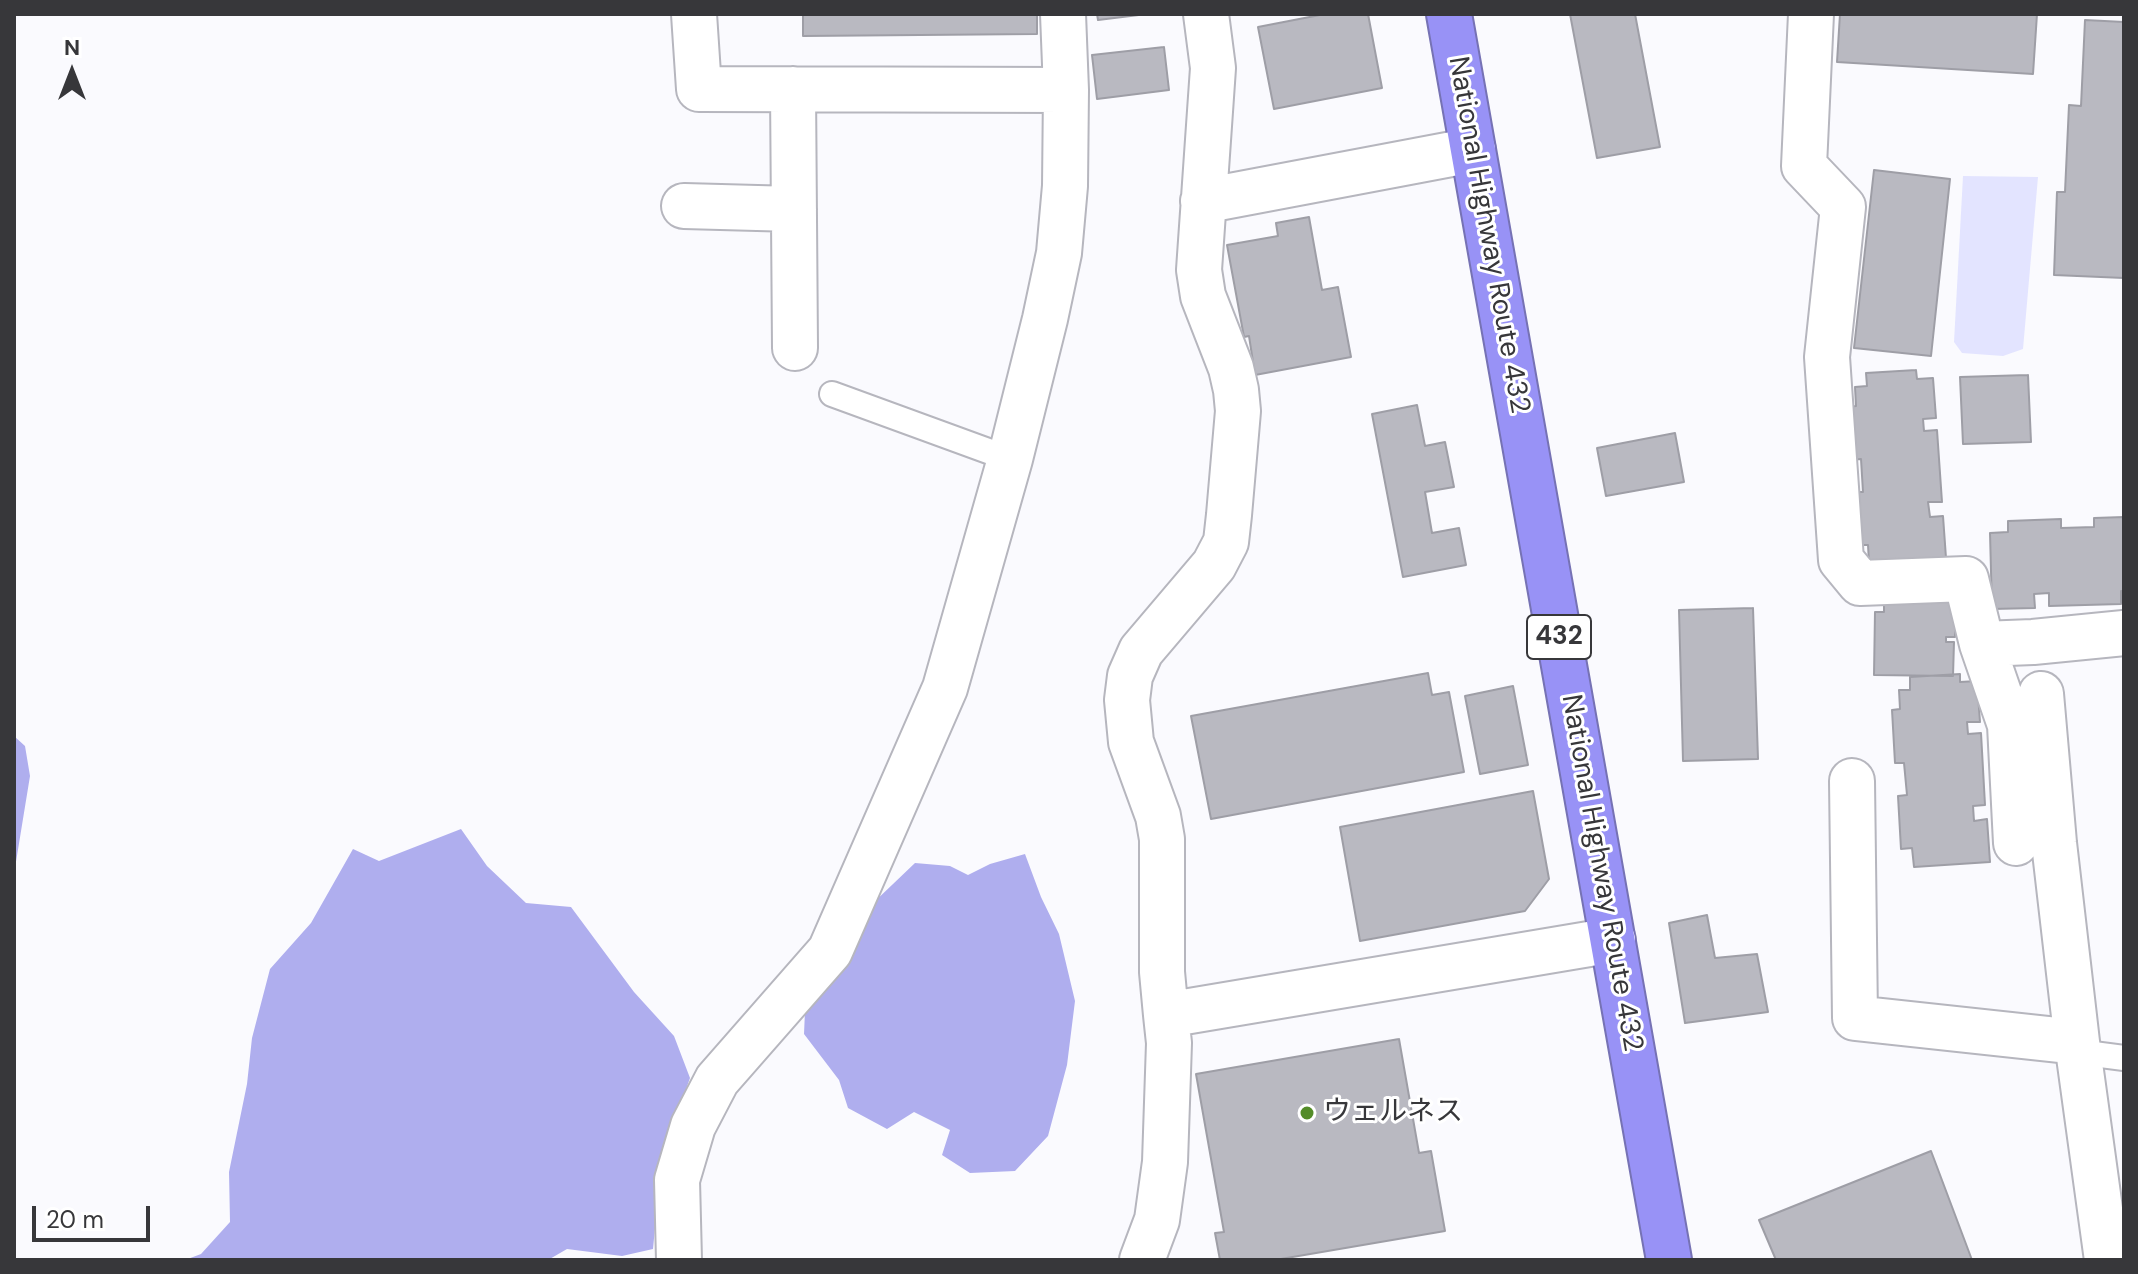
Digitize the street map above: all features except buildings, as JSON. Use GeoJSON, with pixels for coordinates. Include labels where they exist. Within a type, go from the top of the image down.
{"type":"FeatureCollection","features":[{"type":"Feature","properties":{"kind":"highway","name":"National Highway Route 432"},"geometry":{"type":"LineString","coordinates":[[1449,14],[1669,1260]]}},
{"type":"Feature","properties":{"kind":"street"},"geometry":{"type":"LineString","coordinates":[[694,14],[699,89],[1066,90]]}},
{"type":"Feature","properties":{"kind":"street"},"geometry":{"type":"LineString","coordinates":[[679,1260],[677,1180],[693,1126],[717,1080],[830,951],[945,688],[1010,459],[1059,253],[1065,186],[1063,14]]}},
{"type":"Feature","properties":{"kind":"street"},"geometry":{"type":"LineString","coordinates":[[1142,1260],[1157,1220],[1165,1162],[1169,1043],[1162,972],[1162,839],[1158,816],[1131,742],[1127,700],[1130,676],[1141,651],[1214,565],[1226,542],[1238,411],[1231,368],[1203,296],[1199,270],[1213,68],[1206,14]]}},
{"type":"Feature","properties":{"kind":"street"},"geometry":{"type":"LineString","coordinates":[[1811,14],[1804,166],[1843,207],[1827,357],[1841,560],[1860,583],[1966,579],[1982,644],[2010,725],[2016,843]]}},
{"type":"Feature","properties":{"kind":"street"},"geometry":{"type":"LineString","coordinates":[[793,89],[795,348]]}},
{"type":"Feature","properties":{"kind":"street"},"geometry":{"type":"LineString","coordinates":[[1203,201],[1473,150]]}},
{"type":"Feature","properties":{"kind":"street"},"geometry":{"type":"LineString","coordinates":[[684,206],[794,209]]}},
{"type":"Feature","properties":{"kind":"street"},"geometry":{"type":"LineString","coordinates":[[1982,644],[2124,633]]}},
{"type":"Feature","properties":{"kind":"street"},"geometry":{"type":"LineString","coordinates":[[2041,694],[2077,1047],[2107,1260]]}},
{"type":"Feature","properties":{"kind":"street"},"geometry":{"type":"LineString","coordinates":[[1852,781],[1855,1018],[2077,1047]]}},
{"type":"Feature","properties":{"kind":"street"},"geometry":{"type":"LineString","coordinates":[[1166,1015],[1613,940]]}},
{"type":"Feature","properties":{"kind":"lane"},"geometry":{"type":"LineString","coordinates":[[832,394],[1010,459]]}},
{"type":"Feature","properties":{"kind":"lane"},"geometry":{"type":"LineString","coordinates":[[2077,1047],[2124,1058]]}},
{"type":"Feature","properties":{"kind":"shaded area"},"geometry":{"type":"Polygon","coordinates":[[[1963,176],[2038,177],[2023,349],[2003,356],[1962,353],[1954,342],[1963,176]]]}},
{"type":"Feature","properties":{"kind":"shaded area"},"geometry":{"type":"Polygon","coordinates":[[[14,736],[25,746],[30,776],[14,874],[14,736]]]}},
{"type":"Feature","properties":{"kind":"shaded area"},"geometry":{"type":"Polygon","coordinates":[[[461,829],[487,866],[526,903],[571,907],[634,992],[674,1036],[690,1078],[660,1175],[653,1249],[622,1256],[567,1249],[548,1260],[185,1260],[201,1254],[230,1222],[229,1172],[247,1084],[252,1038],[270,969],[311,923],[353,849],[379,861],[461,829]]]}},
{"type":"Feature","properties":{"kind":"shaded area"},"geometry":{"type":"Polygon","coordinates":[[[1025,854],[1059,934],[1075,1001],[1067,1065],[1048,1136],[1015,1171],[970,1173],[942,1155],[950,1130],[914,1112],[887,1129],[848,1108],[839,1080],[804,1034],[805,1011],[871,905],[915,863],[950,866],[968,875],[990,864],[1025,854]]]}},
{"type":"Feature","properties":{"kind":"place","name":"ウェルネス"},"geometry":{"type":"Point","coordinates":[1307,1113]}}]}
